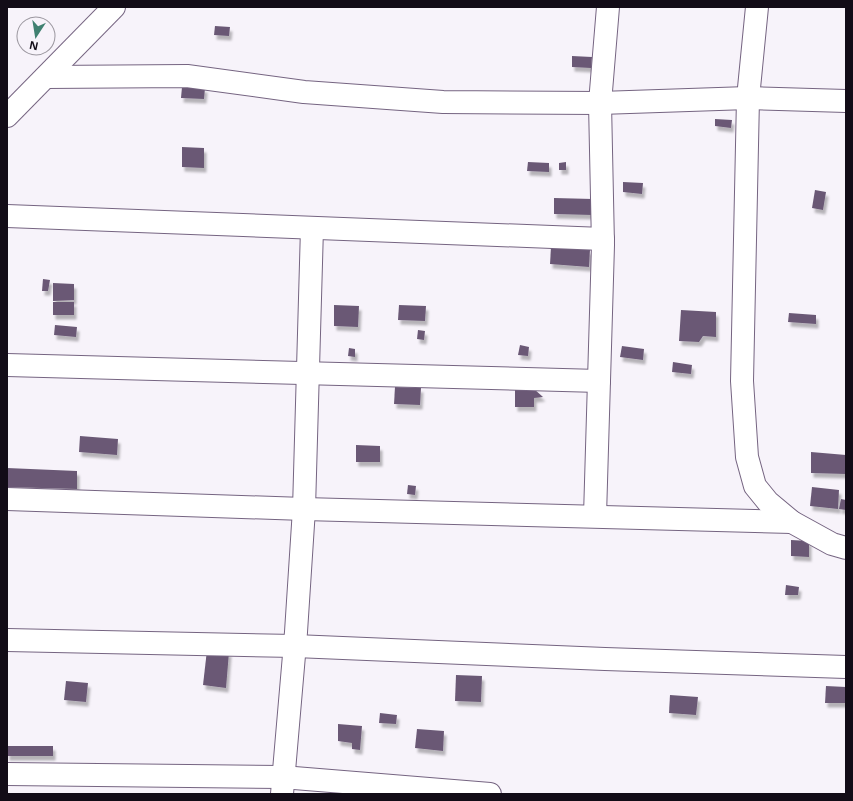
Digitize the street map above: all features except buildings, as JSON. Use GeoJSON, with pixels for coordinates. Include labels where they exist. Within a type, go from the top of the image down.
{"type":"FeatureCollection","features":[{"type":"Feature","properties":{"kind":"street"},"geometry":{"type":"LineString","coordinates":[[7,116],[114,7]]}},
{"type":"Feature","properties":{"kind":"street"},"geometry":{"type":"LineString","coordinates":[[595,516],[603,239],[600,103],[608,7]]}},
{"type":"Feature","properties":{"kind":"street"},"geometry":{"type":"LineString","coordinates":[[757,7],[748,98],[742,381],[747,457],[755,486],[768,502],[792,522],[832,544],[846,548]]}},
{"type":"Feature","properties":{"kind":"street"},"geometry":{"type":"LineString","coordinates":[[46,77],[187,76],[304,92],[443,102],[600,103],[748,98],[846,101]]}},
{"type":"Feature","properties":{"kind":"street"},"geometry":{"type":"LineString","coordinates":[[7,216],[603,239]]}},
{"type":"Feature","properties":{"kind":"street"},"geometry":{"type":"LineString","coordinates":[[282,786],[295,646],[304,509],[312,228]]}},
{"type":"Feature","properties":{"kind":"street"},"geometry":{"type":"LineString","coordinates":[[7,365],[599,382]]}},
{"type":"Feature","properties":{"kind":"street"},"geometry":{"type":"LineString","coordinates":[[7,499],[304,509],[792,522]]}},
{"type":"Feature","properties":{"kind":"street"},"geometry":{"type":"LineString","coordinates":[[7,640],[295,646],[846,667]]}},
{"type":"Feature","properties":{"kind":"street"},"geometry":{"type":"LineString","coordinates":[[7,774],[490,794]]}}]}
